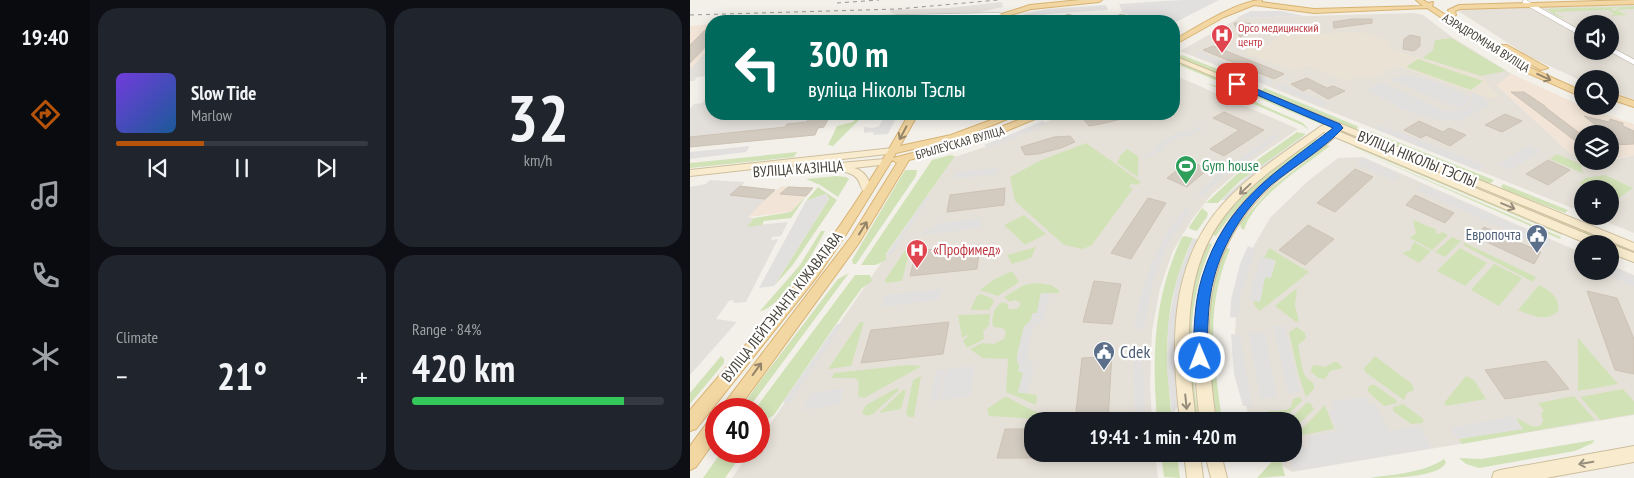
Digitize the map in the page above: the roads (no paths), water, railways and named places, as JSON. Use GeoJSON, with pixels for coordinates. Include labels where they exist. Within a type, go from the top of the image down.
{"type":"FeatureCollection","features":[{"type":"Feature","properties":{"kind":"main road"},"geometry":{"type":"LineString","coordinates":[[999,15],[1049,4],[1099,0]]}},
{"type":"Feature","properties":{"kind":"main road"},"geometry":{"type":"LineString","coordinates":[[1180,31],[1216,11],[1248,1],[1262,0],[1296,7],[1325,9],[1400,6],[1413,4],[1418,0]]}},
{"type":"Feature","properties":{"kind":"main road"},"geometry":{"type":"LineString","coordinates":[[1278,0],[1281,3],[1296,7]]}},
{"type":"Feature","properties":{"kind":"main road","name":"АЭРАДРОМНАЯ ВУЛІЦА"},"geometry":{"type":"LineString","coordinates":[[1418,0],[1434,2],[1521,56],[1574,81]]}},
{"type":"Feature","properties":{"kind":"main road"},"geometry":{"type":"LineString","coordinates":[[1580,0],[1586,2],[1616,0]]}},
{"type":"Feature","properties":{"kind":"main road"},"geometry":{"type":"LineString","coordinates":[[1180,40],[1248,1],[1309,11],[1408,9],[1442,16]]}},
{"type":"Feature","properties":{"kind":"main road"},"geometry":{"type":"LineString","coordinates":[[1454,15],[1451,11],[1455,8],[1565,1],[1634,2]]}},
{"type":"Feature","properties":{"kind":"main road"},"geometry":{"type":"LineString","coordinates":[[1408,9],[1434,2],[1528,4]]}},
{"type":"Feature","properties":{"kind":"main road","name":"АЭРАДРОМНАЯ ВУЛІЦА"},"geometry":{"type":"LineString","coordinates":[[1434,2],[1442,16],[1519,66],[1574,90]]}},
{"type":"Feature","properties":{"kind":"main road","name":"ВУЛІЦА НІКОЛЫ ТЭСЛЫ"},"geometry":{"type":"LineString","coordinates":[[1180,61],[1331,129],[1578,235]]}},
{"type":"Feature","properties":{"kind":"main road","name":"ВУЛІЦА НІКОЛЫ ТЭСЛЫ"},"geometry":{"type":"LineString","coordinates":[[1180,67],[1331,129],[1634,247]]}},
{"type":"Feature","properties":{"kind":"main road"},"geometry":{"type":"LineString","coordinates":[[1619,99],[1634,104]]}},
{"type":"Feature","properties":{"kind":"main road"},"geometry":{"type":"LineString","coordinates":[[1619,107],[1634,112]]}},
{"type":"Feature","properties":{"kind":"main road","name":"ВУЛІЦА ЛЕЙТЭНАНТА КІЖАВАТАВА"},"geometry":{"type":"LineString","coordinates":[[690,423],[812,274],[841,233],[893,151],[909,120]]}},
{"type":"Feature","properties":{"kind":"main road","name":"БРЫЛЕЎСКАЯ ВУЛІЦА"},"geometry":{"type":"LineString","coordinates":[[893,151],[954,137],[999,120]]}},
{"type":"Feature","properties":{"kind":"main road","name":"БРЫЛЕЎСКАЯ ВУЛІЦА"},"geometry":{"type":"LineString","coordinates":[[906,158],[976,140],[1027,120]]}},
{"type":"Feature","properties":{"kind":"main road"},"geometry":{"type":"LineString","coordinates":[[1187,412],[1180,334],[1188,275],[1203,236],[1222,212],[1252,182],[1331,129]]}},
{"type":"Feature","properties":{"kind":"main road"},"geometry":{"type":"LineString","coordinates":[[1207,412],[1200,358],[1200,334],[1204,295],[1213,261],[1228,229],[1245,206],[1267,184],[1331,129]]}},
{"type":"Feature","properties":{"kind":"main road","name":"ВУЛІЦА КАЗІНЦА"},"geometry":{"type":"LineString","coordinates":[[690,173],[893,151]]}},
{"type":"Feature","properties":{"kind":"main road","name":"ВУЛІЦА ЛЕЙТЭНАНТА КІЖАВАТАВА"},"geometry":{"type":"LineString","coordinates":[[736,398],[855,240],[906,158]]}},
{"type":"Feature","properties":{"kind":"main road","name":"ВУЛІЦА КАЗІНЦА"},"geometry":{"type":"LineString","coordinates":[[690,180],[885,162],[906,158]]}},
{"type":"Feature","properties":{"kind":"main road"},"geometry":{"type":"LineString","coordinates":[[826,168],[857,172],[864,177],[867,190]]}},
{"type":"Feature","properties":{"kind":"main road"},"geometry":{"type":"LineString","coordinates":[[1619,252],[1634,258]]}},
{"type":"Feature","properties":{"kind":"main road"},"geometry":{"type":"LineString","coordinates":[[690,461],[705,440]]}},
{"type":"Feature","properties":{"kind":"main road"},"geometry":{"type":"LineString","coordinates":[[1500,478],[1634,454]]}},
{"type":"Feature","properties":{"kind":"main road"},"geometry":{"type":"LineString","coordinates":[[1193,462],[1195,478]]}},
{"type":"Feature","properties":{"kind":"main road"},"geometry":{"type":"LineString","coordinates":[[1216,462],[1219,478]]}},
{"type":"Feature","properties":{"kind":"street"},"geometry":{"type":"LineString","coordinates":[[1528,4],[1574,30]]}},
{"type":"Feature","properties":{"kind":"street"},"geometry":{"type":"LineString","coordinates":[[1619,54],[1634,62]]}},
{"type":"Feature","properties":{"kind":"railway"},"geometry":{"type":"LineString","coordinates":[[837,3],[879,0]]}},
{"type":"Feature","properties":{"kind":"railway"},"geometry":{"type":"LineString","coordinates":[[690,15],[898,9],[998,0]]}},
{"type":"Feature","properties":{"kind":"place","name":"Орсо медицинский центр"},"geometry":{"type":"Point","coordinates":[1222,54]}},
{"type":"Feature","properties":{"kind":"place","name":"Gym house"},"geometry":{"type":"Point","coordinates":[1186,185]}},
{"type":"Feature","properties":{"kind":"place","name":"Европочта"},"geometry":{"type":"Point","coordinates":[1537,254]}},
{"type":"Feature","properties":{"kind":"place","name":"«Профимед»"},"geometry":{"type":"Point","coordinates":[917,269]}},
{"type":"Feature","properties":{"kind":"place","name":"Cdek"},"geometry":{"type":"Point","coordinates":[1104,371]}}]}
